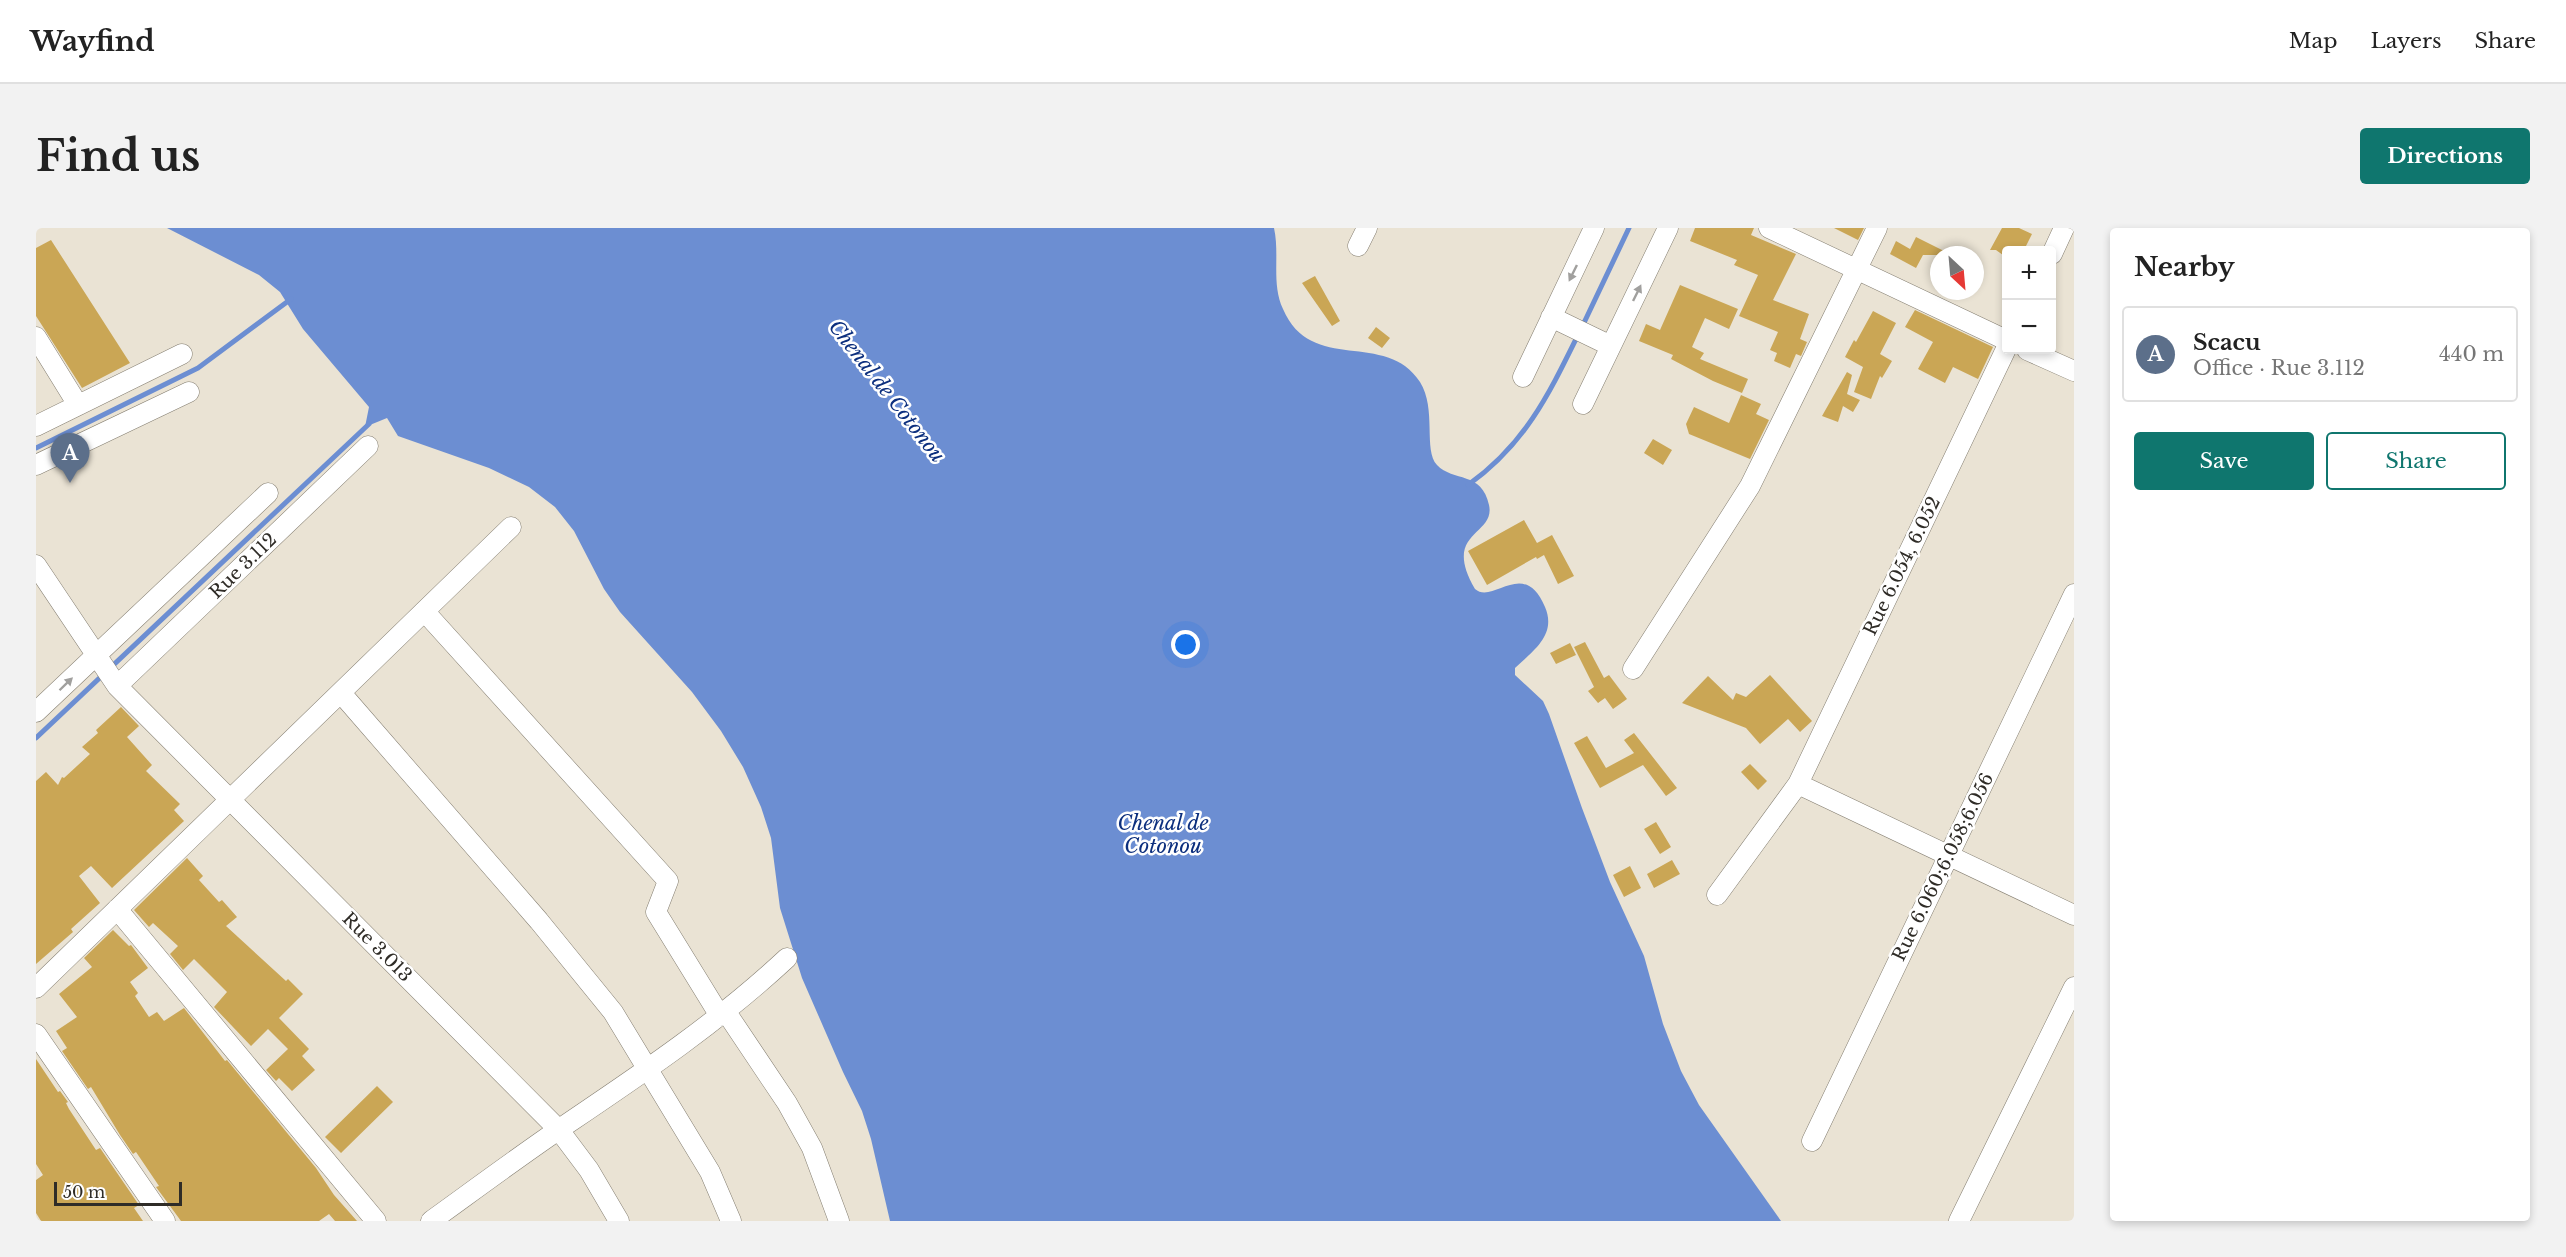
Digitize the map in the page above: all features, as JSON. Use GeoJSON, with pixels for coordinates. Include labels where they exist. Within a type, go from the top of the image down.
{"type":"FeatureCollection","features":[{"type":"Feature","properties":{"kind":"street"},"geometry":{"type":"LineString","coordinates":[[1358,246],[1367,228]]}},
{"type":"Feature","properties":{"kind":"street"},"geometry":{"type":"LineString","coordinates":[[1523,376],[1558,321],[1594,228]]}},
{"type":"Feature","properties":{"kind":"street"},"geometry":{"type":"LineString","coordinates":[[1583,404],[1668,228]]}},
{"type":"Feature","properties":{"kind":"street"},"geometry":{"type":"LineString","coordinates":[[1769,228],[2002,338]]}},
{"type":"Feature","properties":{"kind":"street"},"geometry":{"type":"LineString","coordinates":[[1633,669],[1750,486],[1877,228]]}},
{"type":"Feature","properties":{"kind":"street"},"geometry":{"type":"LineString","coordinates":[[2056,246],[2064,228]]}},
{"type":"Feature","properties":{"kind":"street"},"geometry":{"type":"LineString","coordinates":[[1558,321],[1611,346]]}},
{"type":"Feature","properties":{"kind":"street"},"geometry":{"type":"LineString","coordinates":[[36,337],[78,405]]}},
{"type":"Feature","properties":{"kind":"street"},"geometry":{"type":"LineString","coordinates":[[36,426],[182,354]]}},
{"type":"Feature","properties":{"kind":"street","name":"Rue 6.054, 6.052"},"geometry":{"type":"LineString","coordinates":[[1717,895],[1798,784],[2005,354]]}},
{"type":"Feature","properties":{"kind":"street"},"geometry":{"type":"LineString","coordinates":[[2036,354],[2074,371]]}},
{"type":"Feature","properties":{"kind":"street"},"geometry":{"type":"LineString","coordinates":[[36,465],[189,392]]}},
{"type":"Feature","properties":{"kind":"street","name":"Rue 3.112"},"geometry":{"type":"LineString","coordinates":[[117,686],[368,446]]}},
{"type":"Feature","properties":{"kind":"street","name":"Rue 3.112"},"geometry":{"type":"LineString","coordinates":[[36,712],[268,493]]}},
{"type":"Feature","properties":{"kind":"street"},"geometry":{"type":"LineString","coordinates":[[36,988],[511,527]]}},
{"type":"Feature","properties":{"kind":"street","name":"Rue 3.013"},"geometry":{"type":"LineString","coordinates":[[36,565],[117,686],[559,1130],[589,1170],[619,1221]]}},
{"type":"Feature","properties":{"kind":"street","name":"Rue 6.060;6.058;6.056"},"geometry":{"type":"LineString","coordinates":[[1812,1141],[2074,594]]}},
{"type":"Feature","properties":{"kind":"street"},"geometry":{"type":"LineString","coordinates":[[425,612],[668,881],[656,912],[723,1014],[787,1103],[812,1148],[839,1221]]}},
{"type":"Feature","properties":{"kind":"street"},"geometry":{"type":"LineString","coordinates":[[341,693],[546,930],[613,1012],[710,1172],[731,1221]]}},
{"type":"Feature","properties":{"kind":"street"},"geometry":{"type":"LineString","coordinates":[[1798,784],[2074,915]]}},
{"type":"Feature","properties":{"kind":"street"},"geometry":{"type":"LineString","coordinates":[[117,909],[376,1221]]}},
{"type":"Feature","properties":{"kind":"street"},"geometry":{"type":"LineString","coordinates":[[431,1221],[559,1130],[649,1070],[723,1014],[787,958]]}},
{"type":"Feature","properties":{"kind":"street"},"geometry":{"type":"LineString","coordinates":[[1959,1221],[2074,987]]}},
{"type":"Feature","properties":{"kind":"street"},"geometry":{"type":"LineString","coordinates":[[36,1034],[165,1221]]}},
{"type":"Feature","properties":{"kind":"water","name":"Chenal de Cotonou"},"geometry":{"type":"Polygon","coordinates":[[[167,228],[1274,228],[1279,299],[1296,329],[1311,341],[1388,358],[1406,366],[1420,382],[1425,393],[1428,404],[1431,450],[1437,465],[1451,474],[1474,482],[1485,494],[1489,505],[1489,515],[1466,545],[1464,556],[1466,570],[1475,589],[1491,592],[1509,585],[1528,585],[1537,593],[1545,607],[1548,617],[1546,634],[1536,649],[1515,668],[1515,675],[1543,701],[1549,714],[1610,882],[1644,956],[1663,1024],[1681,1071],[1699,1105],[1781,1221],[890,1221],[871,1139],[862,1111],[802,978],[780,908],[771,838],[761,807],[743,767],[721,731],[692,692],[620,612],[604,589],[574,531],[555,507],[529,487],[489,468],[398,436],[387,418],[365,427],[369,407],[303,329],[280,292],[259,275],[167,228]]]}},
{"type":"Feature","properties":{"kind":"building"},"geometry":{"type":"Polygon","coordinates":[[[1695,228],[1754,228],[1751,235],[1796,254],[1773,300],[1809,314],[1800,339],[1807,342],[1801,356],[1796,354],[1790,368],[1774,361],[1777,353],[1770,350],[1778,332],[1739,316],[1758,275],[1734,265],[1737,260],[1690,241],[1695,228]]]}},
{"type":"Feature","properties":{"kind":"building"},"geometry":{"type":"Polygon","coordinates":[[[1834,228],[1864,228],[1858,240],[1834,228]]]}},
{"type":"Feature","properties":{"kind":"building"},"geometry":{"type":"Polygon","coordinates":[[[2002,228],[2019,228],[2032,234],[2026,246],[2002,246],[2002,254],[1996,250],[1990,250],[2002,228]]]}},
{"type":"Feature","properties":{"kind":"building"},"geometry":{"type":"Polygon","coordinates":[[[1916,237],[1934,246],[1930,246],[1930,255],[1923,255],[1916,268],[1890,254],[1896,241],[1910,249],[1916,237]]]}},
{"type":"Feature","properties":{"kind":"building"},"geometry":{"type":"Polygon","coordinates":[[[51,240],[130,363],[82,388],[36,316],[36,248],[51,240]]]}},
{"type":"Feature","properties":{"kind":"building"},"geometry":{"type":"Polygon","coordinates":[[[1315,276],[1340,321],[1332,326],[1302,283],[1315,276]]]}},
{"type":"Feature","properties":{"kind":"building"},"geometry":{"type":"Polygon","coordinates":[[[1680,285],[1738,309],[1729,329],[1705,318],[1692,347],[1704,353],[1700,359],[1748,379],[1742,393],[1671,359],[1673,355],[1639,341],[1646,324],[1660,330],[1680,285]]]}},
{"type":"Feature","properties":{"kind":"building"},"geometry":{"type":"Polygon","coordinates":[[[1915,310],[1993,347],[1978,379],[1953,367],[1945,383],[1918,369],[1933,342],[1905,327],[1915,310]]]}},
{"type":"Feature","properties":{"kind":"building"},"geometry":{"type":"Polygon","coordinates":[[[1873,311],[1896,323],[1880,354],[1892,361],[1882,378],[1880,376],[1871,399],[1854,392],[1863,367],[1845,357],[1873,311]]]}},
{"type":"Feature","properties":{"kind":"building"},"geometry":{"type":"Polygon","coordinates":[[[1376,327],[1390,338],[1382,348],[1368,338],[1376,327]]]}},
{"type":"Feature","properties":{"kind":"building"},"geometry":{"type":"Polygon","coordinates":[[[1847,372],[1852,375],[1847,394],[1860,400],[1853,412],[1843,406],[1838,422],[1822,416],[1847,372]]]}},
{"type":"Feature","properties":{"kind":"building"},"geometry":{"type":"Polygon","coordinates":[[[1741,395],[1761,404],[1756,414],[1769,420],[1750,459],[1689,434],[1686,424],[1694,407],[1729,423],[1741,395]]]}},
{"type":"Feature","properties":{"kind":"building"},"geometry":{"type":"Polygon","coordinates":[[[1653,439],[1672,450],[1663,465],[1644,453],[1653,439]]]}},
{"type":"Feature","properties":{"kind":"building"},"geometry":{"type":"Polygon","coordinates":[[[1524,520],[1537,543],[1552,535],[1574,576],[1558,584],[1544,555],[1537,559],[1536,557],[1487,585],[1468,551],[1524,520]]]}},
{"type":"Feature","properties":{"kind":"building"},"geometry":{"type":"Polygon","coordinates":[[[1585,642],[1604,678],[1609,675],[1627,699],[1613,709],[1605,698],[1598,703],[1588,691],[1594,687],[1574,647],[1585,642]]]}},
{"type":"Feature","properties":{"kind":"building"},"geometry":{"type":"Polygon","coordinates":[[[1570,643],[1576,655],[1556,664],[1550,653],[1570,643]]]}},
{"type":"Feature","properties":{"kind":"building"},"geometry":{"type":"Polygon","coordinates":[[[1770,675],[1812,721],[1800,732],[1788,719],[1760,744],[1746,728],[1682,703],[1708,676],[1733,700],[1736,693],[1746,697],[1770,675]]]}},
{"type":"Feature","properties":{"kind":"building"},"geometry":{"type":"Polygon","coordinates":[[[121,707],[139,726],[127,737],[152,765],[146,771],[180,804],[174,810],[184,821],[112,888],[91,866],[79,876],[100,903],[71,929],[73,932],[36,964],[36,781],[46,772],[58,785],[62,777],[64,778],[90,754],[82,747],[98,733],[96,730],[121,707]]]}},
{"type":"Feature","properties":{"kind":"building"},"geometry":{"type":"Polygon","coordinates":[[[1634,733],[1677,788],[1666,796],[1643,765],[1600,788],[1574,743],[1587,736],[1606,768],[1634,753],[1624,740],[1634,733]]]}},
{"type":"Feature","properties":{"kind":"building"},"geometry":{"type":"Polygon","coordinates":[[[1750,764],[1767,781],[1758,790],[1741,772],[1750,764]]]}},
{"type":"Feature","properties":{"kind":"building"},"geometry":{"type":"Polygon","coordinates":[[[1656,822],[1671,847],[1660,854],[1644,829],[1656,822]]]}},
{"type":"Feature","properties":{"kind":"building"},"geometry":{"type":"Polygon","coordinates":[[[187,858],[203,876],[199,880],[219,902],[222,900],[237,917],[226,926],[303,994],[279,1018],[309,1049],[302,1056],[315,1070],[292,1091],[279,1078],[276,1081],[266,1070],[288,1049],[268,1029],[251,1046],[214,1007],[227,992],[194,959],[183,970],[170,954],[178,946],[153,923],[149,927],[134,910],[187,858]]]}},
{"type":"Feature","properties":{"kind":"building"},"geometry":{"type":"Polygon","coordinates":[[[1672,860],[1680,874],[1654,888],[1647,874],[1672,860]]]}},
{"type":"Feature","properties":{"kind":"building"},"geometry":{"type":"Polygon","coordinates":[[[1630,866],[1641,888],[1624,897],[1613,875],[1630,866]]]}},
{"type":"Feature","properties":{"kind":"building"},"geometry":{"type":"Polygon","coordinates":[[[113,930],[129,946],[131,945],[148,968],[130,982],[138,993],[135,996],[149,1017],[157,1012],[164,1021],[184,1008],[357,1221],[335,1221],[329,1214],[319,1221],[181,1221],[156,1187],[159,1186],[136,1152],[133,1154],[120,1135],[91,1087],[88,1089],[62,1051],[67,1048],[56,1031],[77,1017],[59,994],[92,967],[84,958],[113,930]]]}},
{"type":"Feature","properties":{"kind":"building"},"geometry":{"type":"Polygon","coordinates":[[[36,1059],[58,1092],[60,1091],[68,1102],[66,1103],[69,1109],[96,1150],[100,1148],[139,1205],[134,1208],[143,1221],[41,1221],[36,1213],[36,1180],[43,1175],[36,1164],[36,1059]]]}},
{"type":"Feature","properties":{"kind":"building"},"geometry":{"type":"Polygon","coordinates":[[[377,1086],[393,1102],[341,1153],[325,1137],[377,1086]]]}},
{"type":"Feature","properties":{"kind":"waterway"},"geometry":{"type":"LineString","coordinates":[[1582,327],[1629,228]]}},
{"type":"Feature","properties":{"kind":"waterway"},"geometry":{"type":"LineString","coordinates":[[36,448],[198,368],[291,299]]}},
{"type":"Feature","properties":{"kind":"waterway"},"geometry":{"type":"LineString","coordinates":[[1468,485],[1505,453],[1520,436],[1545,398],[1578,335]]}},
{"type":"Feature","properties":{"kind":"waterway"},"geometry":{"type":"LineString","coordinates":[[36,738],[369,424]]}},
{"type":"Feature","properties":{"kind":"place","name":"Scacu"},"geometry":{"type":"Point","coordinates":[70,483]}}]}
